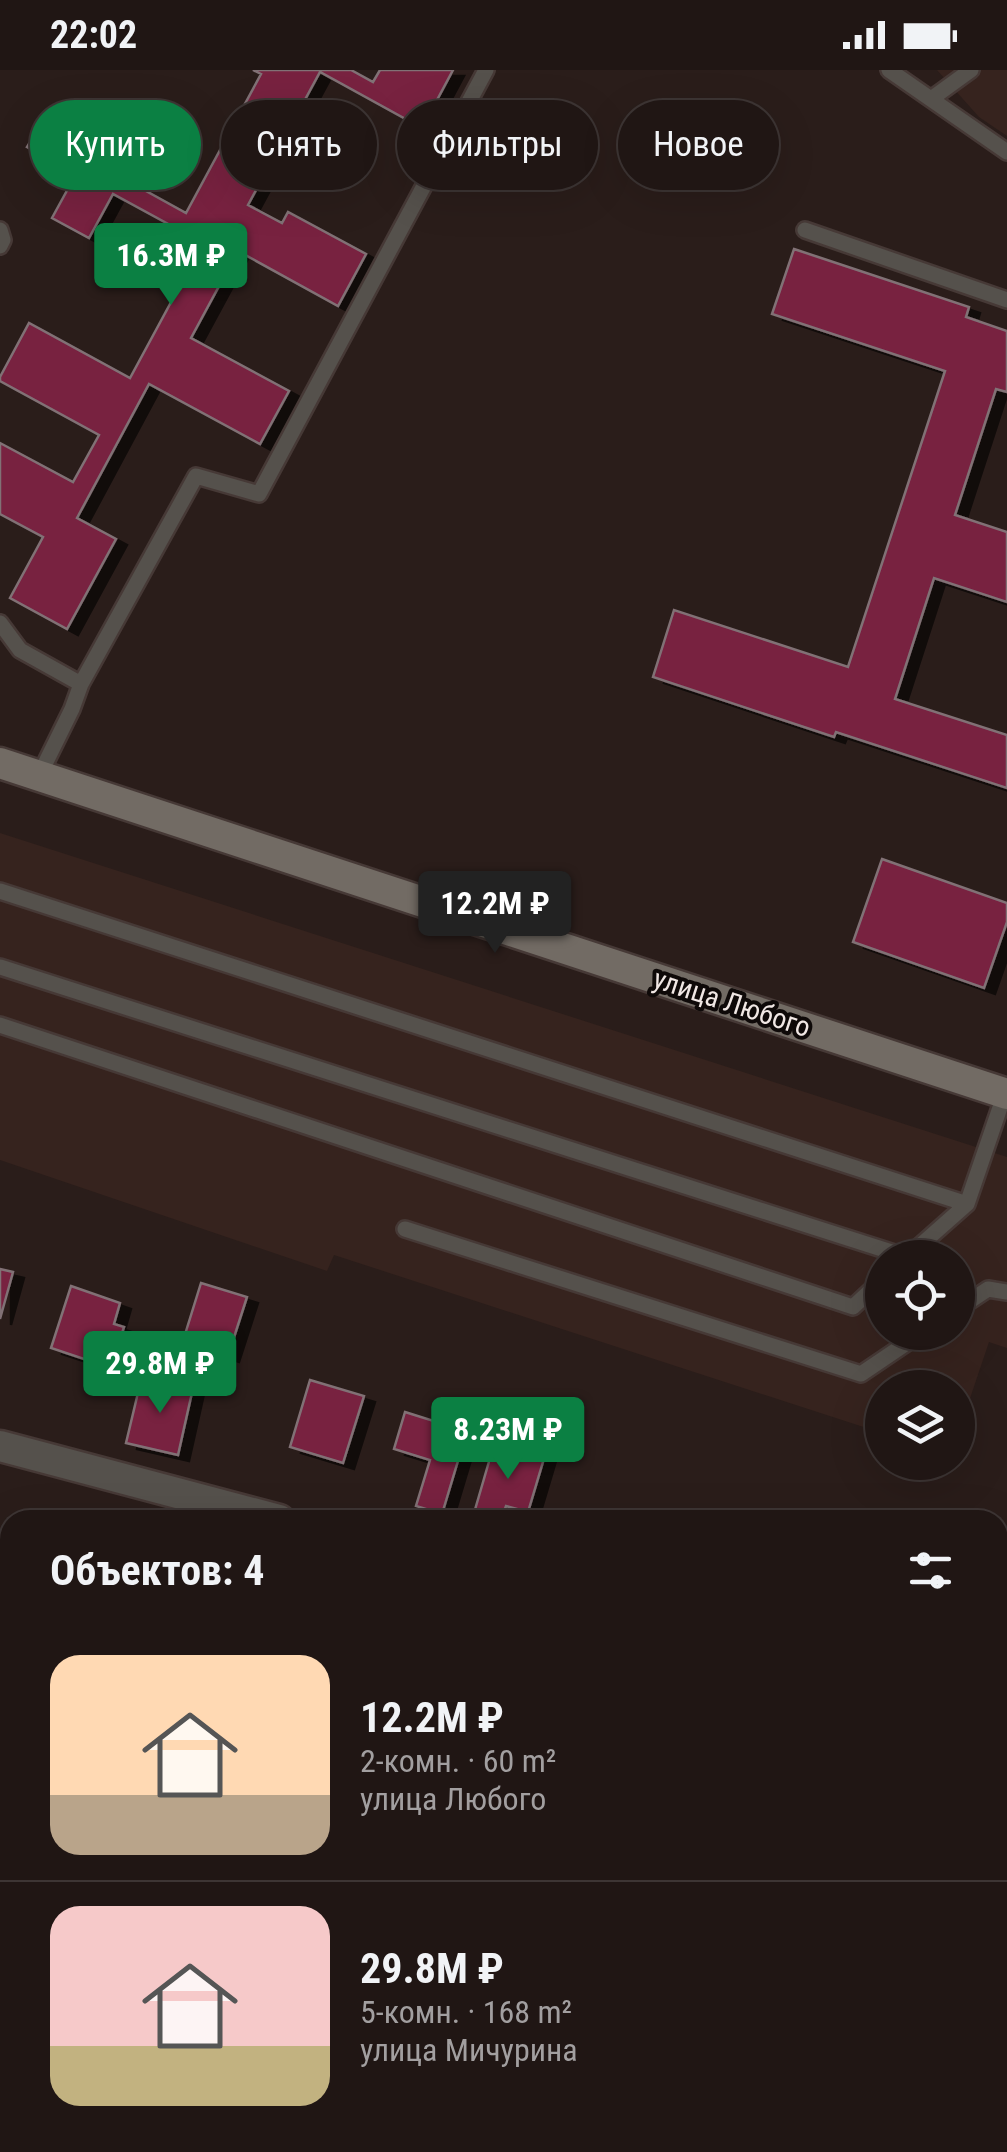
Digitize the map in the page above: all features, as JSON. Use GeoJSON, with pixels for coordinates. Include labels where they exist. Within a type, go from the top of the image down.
{"type":"FeatureCollection","features":[{"type":"Feature","properties":{"kind":"street","name":"улица Любого"},"geometry":{"type":"LineString","coordinates":[[0,763],[1006,1093]]}},
{"type":"Feature","properties":{"kind":"street"},"geometry":{"type":"LineString","coordinates":[[0,1446],[240,1510]]}},
{"type":"Feature","properties":{"kind":"lane"},"geometry":{"type":"LineString","coordinates":[[40,774],[72,710],[80,684],[196,476],[259,494],[486,70]]}},
{"type":"Feature","properties":{"kind":"lane"},"geometry":{"type":"LineString","coordinates":[[889,70],[1007,152]]}},
{"type":"Feature","properties":{"kind":"lane"},"geometry":{"type":"LineString","coordinates":[[931,99],[971,70]]}},
{"type":"Feature","properties":{"kind":"lane"},"geometry":{"type":"LineString","coordinates":[[0,230],[0,246]]}},
{"type":"Feature","properties":{"kind":"lane"},"geometry":{"type":"LineString","coordinates":[[804,230],[1007,300]]}},
{"type":"Feature","properties":{"kind":"lane"},"geometry":{"type":"LineString","coordinates":[[0,623],[20,650],[80,684]]}},
{"type":"Feature","properties":{"kind":"lane"},"geometry":{"type":"LineString","coordinates":[[0,891],[966,1204]]}},
{"type":"Feature","properties":{"kind":"lane"},"geometry":{"type":"LineString","coordinates":[[0,967],[865,1244]]}},
{"type":"Feature","properties":{"kind":"lane"},"geometry":{"type":"LineString","coordinates":[[0,1025],[853,1307],[865,1296]]}},
{"type":"Feature","properties":{"kind":"lane"},"geometry":{"type":"LineString","coordinates":[[926,1240],[966,1204],[1006,1093]]}},
{"type":"Feature","properties":{"kind":"lane"},"geometry":{"type":"LineString","coordinates":[[404,1229],[861,1374],[896,1350]]}},
{"type":"Feature","properties":{"kind":"lane"},"geometry":{"type":"LineString","coordinates":[[975,1297],[988,1288],[1007,1292]]}},
{"type":"Feature","properties":{"kind":"shaded area"},"geometry":{"type":"Polygon","coordinates":[[[937,70],[1007,70],[1007,136],[979,117],[937,70]]]}},
{"type":"Feature","properties":{"kind":"shaded area"},"geometry":{"type":"Polygon","coordinates":[[[0,833],[1007,1157],[1007,1348],[989,1342],[975,1384],[975,1370],[865,1370],[865,1427],[334,1255],[327,1271],[0,1160],[0,833]]]}},
{"type":"Feature","properties":{"kind":"building"},"geometry":{"type":"Polygon","coordinates":[[[253,70],[351,70],[373,82],[380,70],[453,70],[437,100],[397,100],[397,114],[320,72],[305,100],[247,100],[261,74],[253,70]]]}},
{"type":"Feature","properties":{"kind":"building"},"geometry":{"type":"Polygon","coordinates":[[[221,148],[221,190],[256,190],[248,205],[282,223],[288,212],[366,254],[338,306],[238,251],[191,338],[289,391],[260,444],[149,384],[77,518],[116,539],[67,629],[10,598],[43,537],[0,514],[0,443],[73,482],[99,435],[0,381],[0,377],[29,323],[130,378],[203,243],[113,194],[89,238],[52,218],[67,190],[144,190],[186,213],[221,148]]]}},
{"type":"Feature","properties":{"kind":"building"},"geometry":{"type":"Polygon","coordinates":[[[794,249],[969,307],[966,317],[1007,331],[1007,392],[996,389],[955,515],[1007,532],[1007,602],[934,578],[895,699],[1007,735],[1007,788],[836,732],[834,737],[653,677],[674,610],[848,667],[945,371],[772,314],[794,249]]]}},
{"type":"Feature","properties":{"kind":"building"},"geometry":{"type":"Polygon","coordinates":[[[882,859],[1007,903],[1007,922],[984,988],[853,942],[882,859]]]}},
{"type":"Feature","properties":{"kind":"building"},"geometry":{"type":"Polygon","coordinates":[[[0,1269],[13,1272],[0,1319],[0,1269]]]}},
{"type":"Feature","properties":{"kind":"building"},"geometry":{"type":"Polygon","coordinates":[[[201,1283],[247,1297],[228,1356],[183,1341],[201,1283]]]}},
{"type":"Feature","properties":{"kind":"building"},"geometry":{"type":"Polygon","coordinates":[[[71,1286],[120,1303],[114,1324],[124,1327],[111,1368],[51,1348],[71,1286]]]}},
{"type":"Feature","properties":{"kind":"building"},"geometry":{"type":"Polygon","coordinates":[[[142,1376],[193,1388],[178,1455],[126,1443],[142,1376]]]}},
{"type":"Feature","properties":{"kind":"building"},"geometry":{"type":"Polygon","coordinates":[[[310,1380],[364,1396],[343,1463],[290,1447],[310,1380]]]}},
{"type":"Feature","properties":{"kind":"building"},"geometry":{"type":"Polygon","coordinates":[[[405,1412],[443,1424],[445,1417],[469,1424],[443,1510],[416,1506],[430,1460],[394,1449],[405,1412]]]}},
{"type":"Feature","properties":{"kind":"building"},"geometry":{"type":"Polygon","coordinates":[[[495,1441],[545,1455],[529,1510],[506,1506],[505,1510],[475,1510],[495,1441]]]}}]}
